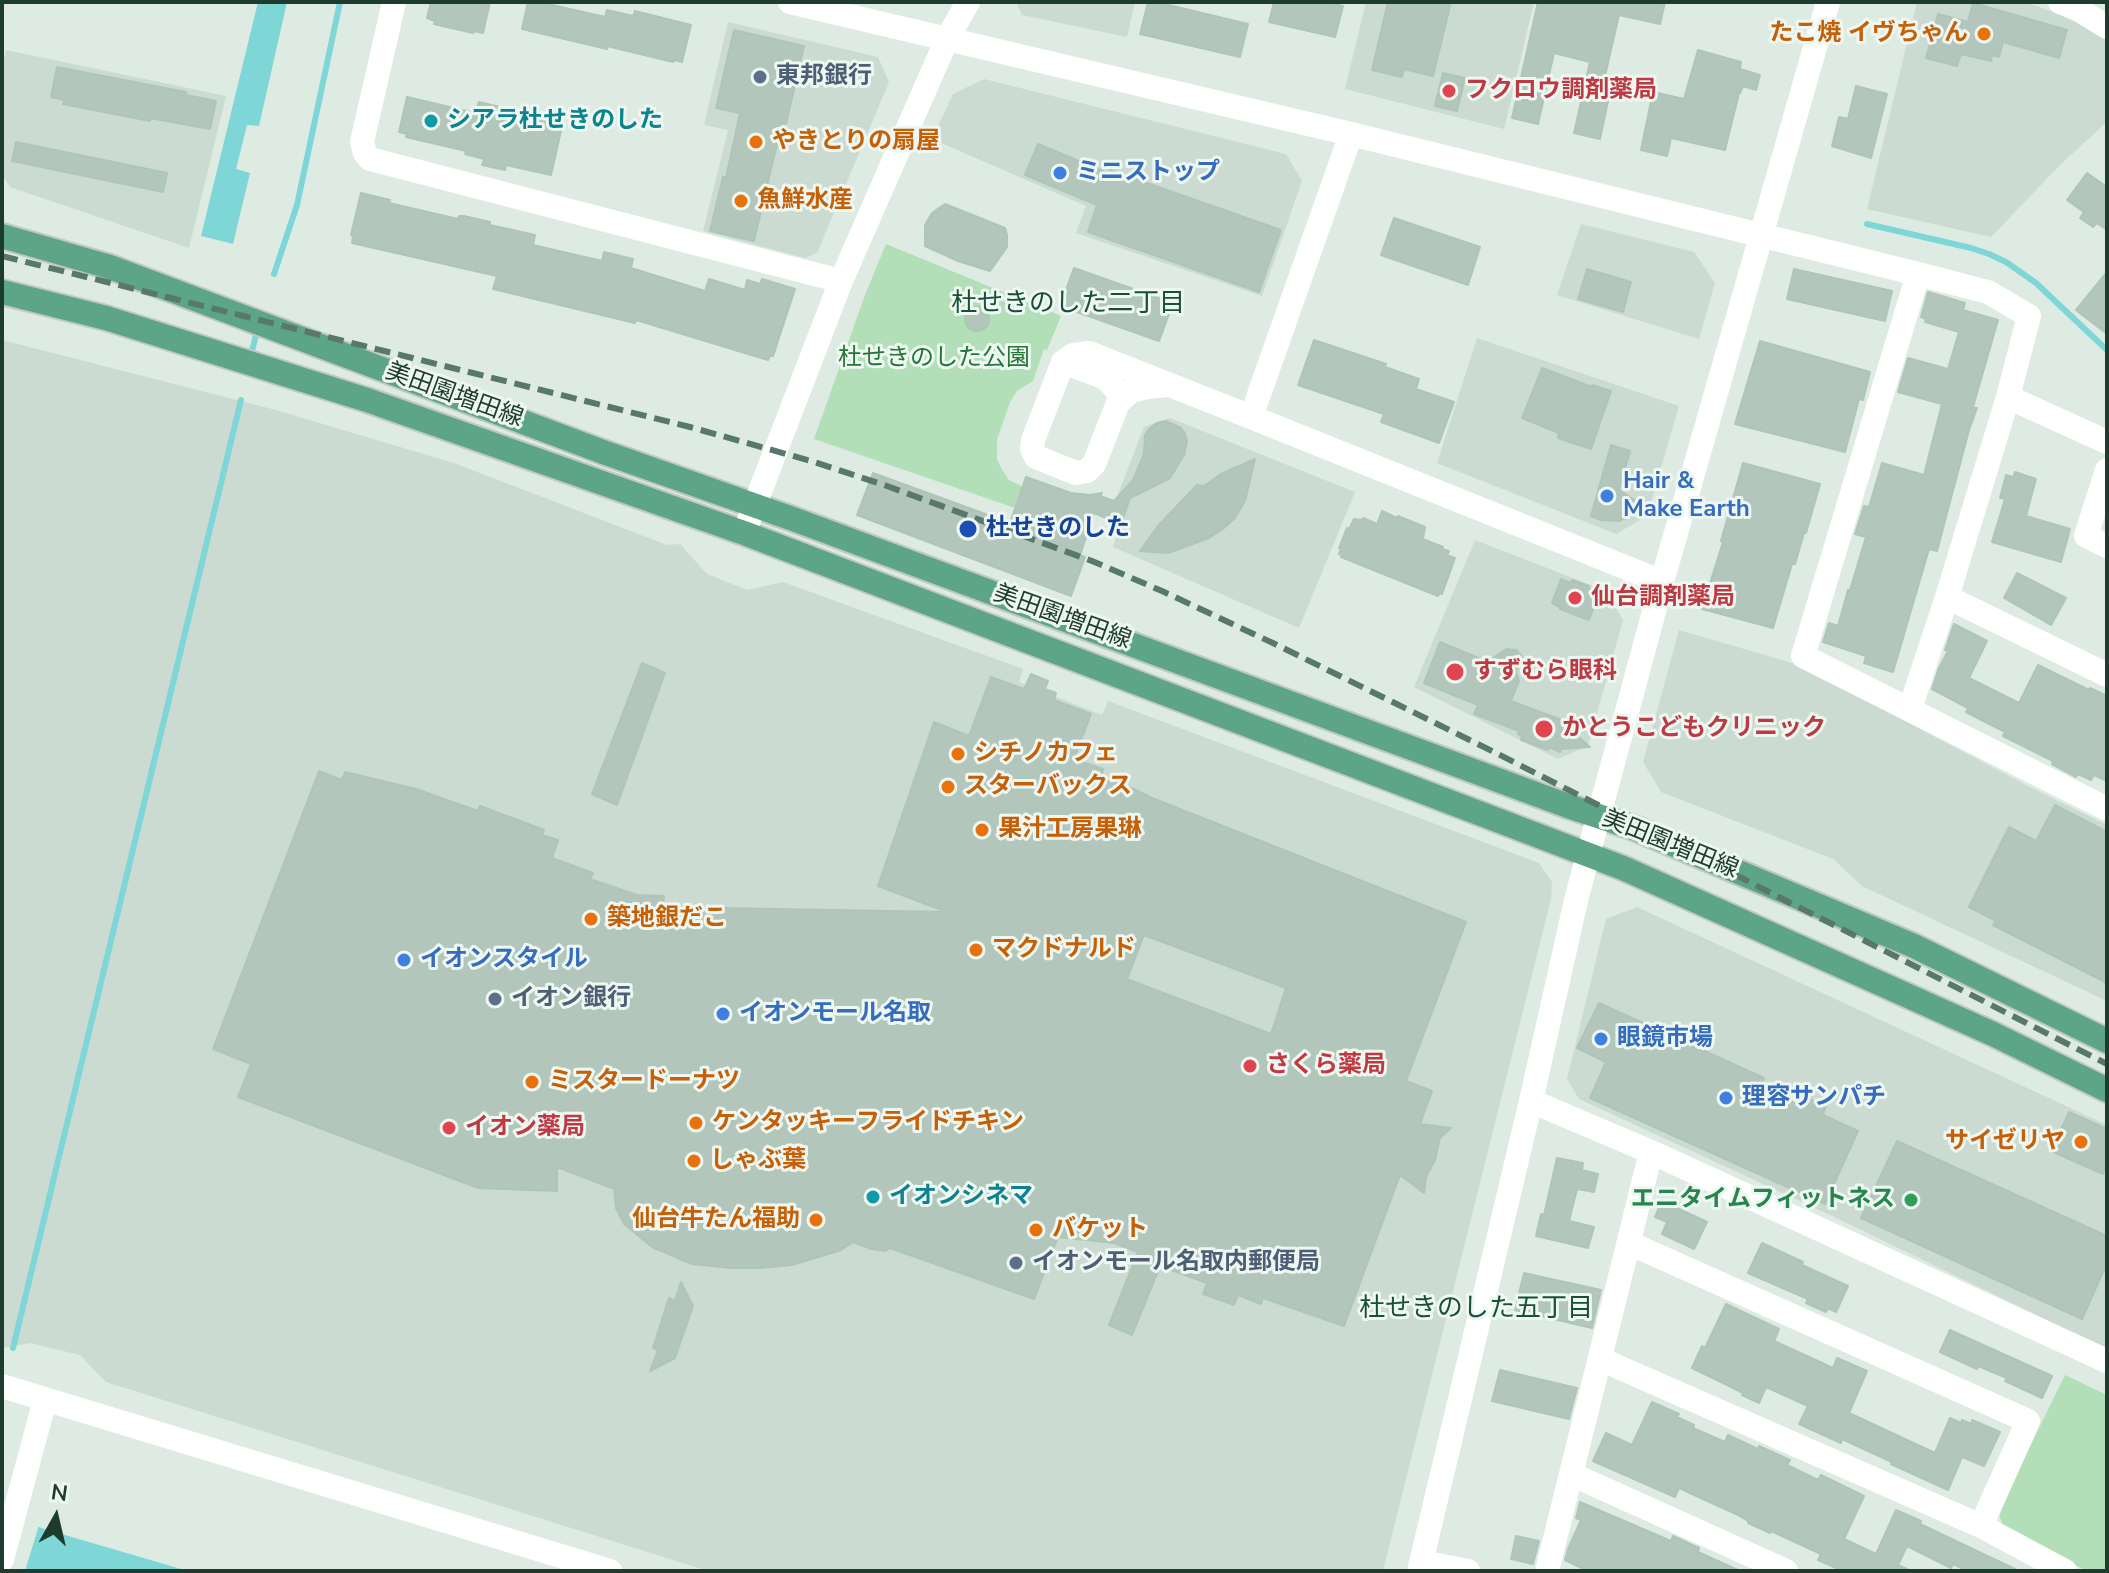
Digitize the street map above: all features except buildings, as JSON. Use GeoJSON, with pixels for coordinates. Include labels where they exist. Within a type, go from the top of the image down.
{"type":"FeatureCollection","features":[{"type":"Feature","properties":{"kind":"main road","name":"美田園増田線"},"geometry":{"type":"LineString","coordinates":[[2,236],[110,267],[603,452],[1634,828],[1914,946],[2107,1041]]}},
{"type":"Feature","properties":{"kind":"main road","name":"美田園増田線"},"geometry":{"type":"LineString","coordinates":[[2,292],[106,318],[367,400],[744,533],[1660,883],[2107,1090]]}},
{"type":"Feature","properties":{"kind":"street"},"geometry":{"type":"LineString","coordinates":[[394,2],[362,142],[370,159],[841,281]]}},
{"type":"Feature","properties":{"kind":"street"},"geometry":{"type":"LineString","coordinates":[[790,2],[1351,134],[1918,274],[1988,292],[2029,316],[2008,397],[1910,709]]}},
{"type":"Feature","properties":{"kind":"street"},"geometry":{"type":"LineString","coordinates":[[744,533],[841,281],[947,39],[968,2]]}},
{"type":"Feature","properties":{"kind":"street"},"geometry":{"type":"LineString","coordinates":[[1468,1571],[1420,1566],[1577,896],[1662,582],[1828,2]]}},
{"type":"Feature","properties":{"kind":"street"},"geometry":{"type":"LineString","coordinates":[[2060,2],[2107,27]]}},
{"type":"Feature","properties":{"kind":"street"},"geometry":{"type":"LineString","coordinates":[[1251,417],[1351,134]]}},
{"type":"Feature","properties":{"kind":"street"},"geometry":{"type":"LineString","coordinates":[[1918,274],[1803,656],[2107,809]]}},
{"type":"Feature","properties":{"kind":"street"},"geometry":{"type":"LineString","coordinates":[[1169,385],[1131,391],[1118,403],[1094,464],[1087,471],[1076,473],[1036,457],[1032,449],[1033,440],[1063,362],[1073,355],[1089,353],[1662,582]]}},
{"type":"Feature","properties":{"kind":"street"},"geometry":{"type":"LineString","coordinates":[[1063,362],[1106,378],[1123,398]]}},
{"type":"Feature","properties":{"kind":"street"},"geometry":{"type":"LineString","coordinates":[[2008,397],[2107,442]]}},
{"type":"Feature","properties":{"kind":"street"},"geometry":{"type":"LineString","coordinates":[[2107,470],[2086,536],[2107,546]]}},
{"type":"Feature","properties":{"kind":"street"},"geometry":{"type":"LineString","coordinates":[[1947,597],[2107,675]]}},
{"type":"Feature","properties":{"kind":"street"},"geometry":{"type":"LineString","coordinates":[[1531,1101],[1651,1152],[2107,1361]]}},
{"type":"Feature","properties":{"kind":"street"},"geometry":{"type":"LineString","coordinates":[[1547,1571],[1651,1152]]}},
{"type":"Feature","properties":{"kind":"street"},"geometry":{"type":"LineString","coordinates":[[1629,1243],[2028,1421],[1981,1526]]}},
{"type":"Feature","properties":{"kind":"street"},"geometry":{"type":"LineString","coordinates":[[1600,1359],[1981,1526],[2065,1571]]}},
{"type":"Feature","properties":{"kind":"street"},"geometry":{"type":"LineString","coordinates":[[2,1386],[610,1571]]}},
{"type":"Feature","properties":{"kind":"street"},"geometry":{"type":"LineString","coordinates":[[2,1559],[45,1400]]}},
{"type":"Feature","properties":{"kind":"street"},"geometry":{"type":"LineString","coordinates":[[1571,1474],[1786,1571]]}},
{"type":"Feature","properties":{"kind":"shaded area"},"geometry":{"type":"Polygon","coordinates":[[[1016,2],[1135,2],[1127,37],[1022,15],[1016,2]]]}},
{"type":"Feature","properties":{"kind":"shaded area"},"geometry":{"type":"Polygon","coordinates":[[[1366,2],[1534,2],[1504,129],[1345,89],[1366,2]]]}},
{"type":"Feature","properties":{"kind":"shaded area"},"geometry":{"type":"Polygon","coordinates":[[[1917,2],[2021,2],[2072,19],[2107,40],[2107,122],[2061,164],[1991,237],[1867,209],[1917,2]]]}},
{"type":"Feature","properties":{"kind":"shaded area"},"geometry":{"type":"Polygon","coordinates":[[[728,22],[878,57],[889,82],[817,253],[805,258],[703,231],[728,130],[704,125],[728,22]]]}},
{"type":"Feature","properties":{"kind":"shaded area"},"geometry":{"type":"Polygon","coordinates":[[[6,50],[226,96],[189,248],[10,187],[2,175],[2,68],[6,50]]]}},
{"type":"Feature","properties":{"kind":"shaded area"},"geometry":{"type":"Polygon","coordinates":[[[984,79],[1286,154],[1302,181],[1262,296],[1076,233],[1086,206],[932,139],[953,94],[984,79]]]}},
{"type":"Feature","properties":{"kind":"shaded area"},"geometry":{"type":"Polygon","coordinates":[[[1581,224],[1694,252],[1715,283],[1699,339],[1557,295],[1581,224]]]}},
{"type":"Feature","properties":{"kind":"shaded area"},"geometry":{"type":"Polygon","coordinates":[[[1477,338],[1679,406],[1647,516],[1616,534],[1437,463],[1477,338]]]}},
{"type":"Feature","properties":{"kind":"shaded area"},"geometry":{"type":"Polygon","coordinates":[[[2,340],[276,410],[454,463],[667,545],[680,544],[707,574],[747,590],[783,582],[1023,669],[1019,682],[1102,715],[1108,701],[1539,863],[1552,882],[1551,899],[1383,1571],[708,1571],[106,1382],[80,1355],[30,1343],[2,1348],[2,340]]]}},
{"type":"Feature","properties":{"kind":"shaded area"},"geometry":{"type":"Polygon","coordinates":[[[1170,418],[1355,492],[1299,628],[1113,547],[1121,523],[1115,502],[1144,427],[1170,418]]]}},
{"type":"Feature","properties":{"kind":"shaded area"},"geometry":{"type":"Polygon","coordinates":[[[1475,540],[1606,591],[1623,620],[1588,746],[1558,759],[1414,687],[1475,540]]]}},
{"type":"Feature","properties":{"kind":"shaded area"},"geometry":{"type":"Polygon","coordinates":[[[1679,630],[1799,665],[2107,825],[2107,1001],[1862,886],[1833,859],[1661,792],[1643,762],[1679,630]]]}},
{"type":"Feature","properties":{"kind":"shaded area"},"geometry":{"type":"Polygon","coordinates":[[[1637,907],[2107,1125],[2107,1349],[1828,1214],[1579,1099],[1567,1079],[1606,919],[1637,907]]]}},
{"type":"Feature","properties":{"kind":"green space","name":"杜せきのした公園"},"geometry":{"type":"Polygon","coordinates":[[[886,244],[1061,316],[1047,350],[1044,349],[1033,381],[1017,391],[1010,402],[997,440],[997,459],[1001,468],[1009,480],[1023,487],[1015,508],[814,439],[886,244]]]}},
{"type":"Feature","properties":{"kind":"green space"},"geometry":{"type":"Polygon","coordinates":[[[2065,1375],[2107,1395],[2107,1571],[2087,1571],[2004,1528],[1998,1512],[2065,1375]]]}},
{"type":"Feature","properties":{"kind":"water"},"geometry":{"type":"Polygon","coordinates":[[[258,2],[287,2],[259,126],[247,125],[236,169],[250,173],[233,244],[201,236],[258,2]]]}},
{"type":"Feature","properties":{"kind":"water"},"geometry":{"type":"Polygon","coordinates":[[[2,1504],[41,1528],[188,1571],[2,1571],[2,1504]]]}},
{"type":"Feature","properties":{"kind":"pier"},"geometry":{"type":"Polygon","coordinates":[[[2,1500],[40,1522],[25,1571],[2,1571],[2,1500]]]}},
{"type":"Feature","properties":{"kind":"waterway"},"geometry":{"type":"LineString","coordinates":[[274,274],[297,205],[340,2]]}},
{"type":"Feature","properties":{"kind":"waterway"},"geometry":{"type":"LineString","coordinates":[[1867,224],[1971,248],[2006,262],[2036,283],[2107,350]]}},
{"type":"Feature","properties":{"kind":"waterway"},"geometry":{"type":"LineString","coordinates":[[252,351],[256,335]]}},
{"type":"Feature","properties":{"kind":"waterway"},"geometry":{"type":"LineString","coordinates":[[13,1348],[241,400]]}},
{"type":"Feature","properties":{"kind":"railway"},"geometry":{"type":"LineString","coordinates":[[2,256],[690,427],[887,486],[1092,561],[1275,644],[1496,753],[2107,1064]]}},
{"type":"Feature","properties":{"kind":"place","name":"たこ焼 イヴちゃん"},"geometry":{"type":"Point","coordinates":[1984,34]}},
{"type":"Feature","properties":{"kind":"place","name":"東邦銀行"},"geometry":{"type":"Point","coordinates":[760,77]}},
{"type":"Feature","properties":{"kind":"place","name":"フクロウ調剤薬局"},"geometry":{"type":"Point","coordinates":[1449,91]}},
{"type":"Feature","properties":{"kind":"place","name":"シアラ杜せきのした"},"geometry":{"type":"Point","coordinates":[431,121]}},
{"type":"Feature","properties":{"kind":"place","name":"やきとりの扇屋"},"geometry":{"type":"Point","coordinates":[756,142]}},
{"type":"Feature","properties":{"kind":"place","name":"ミニストップ"},"geometry":{"type":"Point","coordinates":[1060,173]}},
{"type":"Feature","properties":{"kind":"place","name":"魚鮮水産"},"geometry":{"type":"Point","coordinates":[741,201]}},
{"type":"Feature","properties":{"kind":"place","name":"Hair & Make Earth"},"geometry":{"type":"Point","coordinates":[1607,496]}},
{"type":"Feature","properties":{"kind":"place","name":"杜せきのした"},"geometry":{"type":"Point","coordinates":[968,529]}},
{"type":"Feature","properties":{"kind":"place","name":"仙台調剤薬局"},"geometry":{"type":"Point","coordinates":[1575,598]}},
{"type":"Feature","properties":{"kind":"place","name":"すずむら眼科"},"geometry":{"type":"Point","coordinates":[1455,672]}},
{"type":"Feature","properties":{"kind":"place","name":"かとうこどもクリニック"},"geometry":{"type":"Point","coordinates":[1544,729]}},
{"type":"Feature","properties":{"kind":"place","name":"シチノカフェ"},"geometry":{"type":"Point","coordinates":[958,754]}},
{"type":"Feature","properties":{"kind":"place","name":"スターバックス"},"geometry":{"type":"Point","coordinates":[948,787]}},
{"type":"Feature","properties":{"kind":"place","name":"果汁工房果琳"},"geometry":{"type":"Point","coordinates":[982,830]}},
{"type":"Feature","properties":{"kind":"place","name":"築地銀だこ"},"geometry":{"type":"Point","coordinates":[591,919]}},
{"type":"Feature","properties":{"kind":"place","name":"マクドナルド"},"geometry":{"type":"Point","coordinates":[976,950]}},
{"type":"Feature","properties":{"kind":"place","name":"イオンスタイル"},"geometry":{"type":"Point","coordinates":[404,960]}},
{"type":"Feature","properties":{"kind":"place","name":"イオン銀行"},"geometry":{"type":"Point","coordinates":[495,999]}},
{"type":"Feature","properties":{"kind":"place","name":"イオンモール名取"},"geometry":{"type":"Point","coordinates":[723,1014]}},
{"type":"Feature","properties":{"kind":"place","name":"眼鏡市場"},"geometry":{"type":"Point","coordinates":[1601,1039]}},
{"type":"Feature","properties":{"kind":"place","name":"さくら薬局"},"geometry":{"type":"Point","coordinates":[1250,1066]}},
{"type":"Feature","properties":{"kind":"place","name":"ミスタードーナツ"},"geometry":{"type":"Point","coordinates":[532,1082]}},
{"type":"Feature","properties":{"kind":"place","name":"理容サンパチ"},"geometry":{"type":"Point","coordinates":[1726,1098]}},
{"type":"Feature","properties":{"kind":"place","name":"ケンタッキーフライドチキン"},"geometry":{"type":"Point","coordinates":[696,1123]}},
{"type":"Feature","properties":{"kind":"place","name":"イオン薬局"},"geometry":{"type":"Point","coordinates":[449,1128]}},
{"type":"Feature","properties":{"kind":"place","name":"サイゼリヤ"},"geometry":{"type":"Point","coordinates":[2081,1142]}},
{"type":"Feature","properties":{"kind":"place","name":"しゃぶ葉"},"geometry":{"type":"Point","coordinates":[694,1161]}},
{"type":"Feature","properties":{"kind":"place","name":"イオンシネマ"},"geometry":{"type":"Point","coordinates":[873,1197]}},
{"type":"Feature","properties":{"kind":"place","name":"エニタイムフィットネス"},"geometry":{"type":"Point","coordinates":[1911,1200]}},
{"type":"Feature","properties":{"kind":"place","name":"仙台牛たん福助"},"geometry":{"type":"Point","coordinates":[816,1220]}},
{"type":"Feature","properties":{"kind":"place","name":"バケット"},"geometry":{"type":"Point","coordinates":[1036,1230]}},
{"type":"Feature","properties":{"kind":"place","name":"イオンモール名取内郵便局"},"geometry":{"type":"Point","coordinates":[1016,1263]}},
{"type":"Feature","properties":{"kind":"district","name":"杜せきのした二丁目"},"geometry":{"type":"Point","coordinates":[1068,305]}},
{"type":"Feature","properties":{"kind":"district","name":"杜せきのした五丁目"},"geometry":{"type":"Point","coordinates":[1476,1310]}}]}
